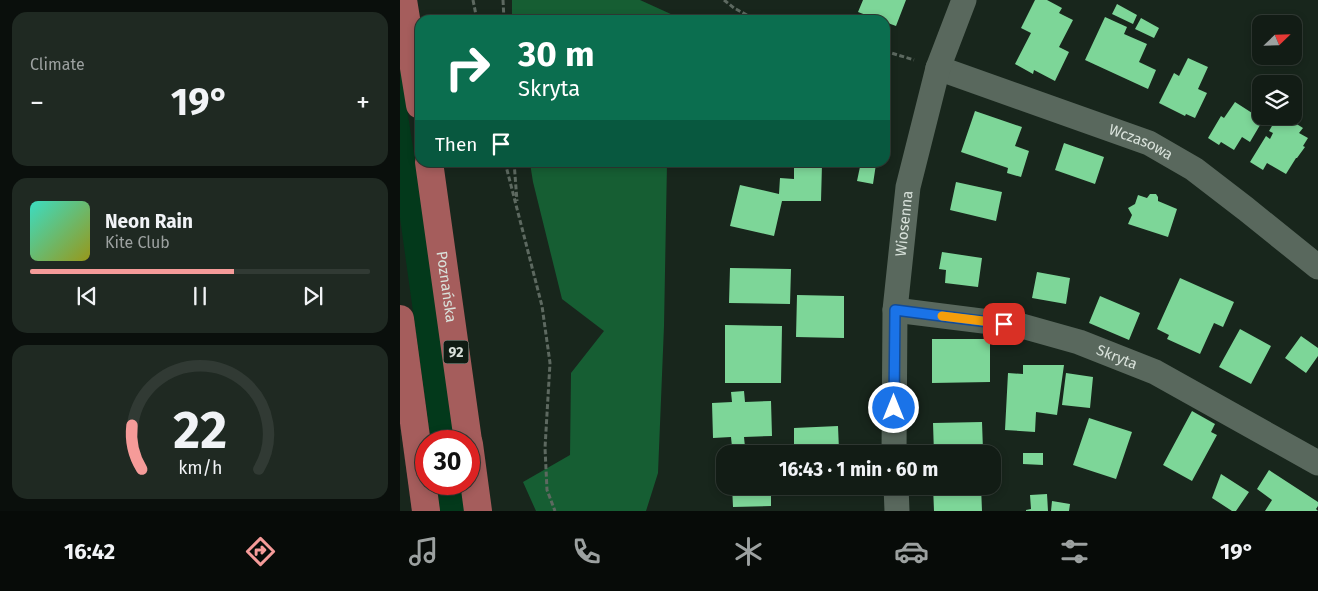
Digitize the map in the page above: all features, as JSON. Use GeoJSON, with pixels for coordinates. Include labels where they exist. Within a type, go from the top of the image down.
{"type":"FeatureCollection","features":[{"type":"Feature","properties":{"kind":"main road"},"geometry":{"type":"LineString","coordinates":[[403,0],[415,74]]}},
{"type":"Feature","properties":{"kind":"main road","name":"Poznańska"},"geometry":{"type":"LineString","coordinates":[[430,167],[467,430]]}},
{"type":"Feature","properties":{"kind":"main road"},"geometry":{"type":"LineString","coordinates":[[400,318],[426,511]]}},
{"type":"Feature","properties":{"kind":"main road","name":"Poznańska"},"geometry":{"type":"LineString","coordinates":[[476,495],[478,511]]}},
{"type":"Feature","properties":{"kind":"street","name":"Wiosenna"},"geometry":{"type":"LineString","coordinates":[[894,445],[895,310],[908,187],[929,65],[964,0]]}},
{"type":"Feature","properties":{"kind":"street","name":"Wczasowa"},"geometry":{"type":"LineString","coordinates":[[929,65],[1149,143],[1194,169],[1318,267]]}},
{"type":"Feature","properties":{"kind":"street","name":"Skryta"},"geometry":{"type":"LineString","coordinates":[[895,310],[1022,326],[1079,342],[1155,372],[1318,463]]}},
{"type":"Feature","properties":{"kind":"street"},"geometry":{"type":"LineString","coordinates":[[897,495],[898,511]]}},
{"type":"Feature","properties":{"kind":"path"},"geometry":{"type":"LineString","coordinates":[[473,0],[476,15]]}},
{"type":"Feature","properties":{"kind":"path"},"geometry":{"type":"LineString","coordinates":[[503,0],[504,15]]}},
{"type":"Feature","properties":{"kind":"path"},"geometry":{"type":"LineString","coordinates":[[724,0],[747,15]]}},
{"type":"Feature","properties":{"kind":"path"},"geometry":{"type":"LineString","coordinates":[[890,53],[929,65]]}},
{"type":"Feature","properties":{"kind":"path"},"geometry":{"type":"LineString","coordinates":[[506,167],[542,306],[550,363],[545,448],[547,490],[555,511]]}},
{"type":"Feature","properties":{"kind":"path"},"geometry":{"type":"LineString","coordinates":[[514,167],[518,209]]}},
{"type":"Feature","properties":{"kind":"green space"},"geometry":{"type":"Polygon","coordinates":[[[512,0],[640,0],[673,15],[512,15],[512,0]]]}},
{"type":"Feature","properties":{"kind":"green space"},"geometry":{"type":"Polygon","coordinates":[[[400,63],[429,251],[453,430],[429,430],[400,218],[400,63]]]}},
{"type":"Feature","properties":{"kind":"green space"},"geometry":{"type":"Polygon","coordinates":[[[531,167],[667,167],[664,326],[658,473],[646,511],[536,511],[523,482],[570,455],[571,373],[604,331],[562,299],[531,167]]]}},
{"type":"Feature","properties":{"kind":"green space"},"geometry":{"type":"Polygon","coordinates":[[[438,495],[463,495],[465,511],[440,511],[438,495]]]}},
{"type":"Feature","properties":{"kind":"building"},"geometry":{"type":"Polygon","coordinates":[[[863,0],[906,0],[896,26],[890,24],[890,15],[866,15],[858,12],[863,0]]]}},
{"type":"Feature","properties":{"kind":"building"},"geometry":{"type":"Polygon","coordinates":[[[1035,0],[1047,0],[1062,8],[1059,13],[1073,20],[1059,47],[1069,52],[1055,81],[1034,70],[1033,74],[1015,64],[1031,33],[1021,28],[1035,0]]]}},
{"type":"Feature","properties":{"kind":"building"},"geometry":{"type":"Polygon","coordinates":[[[1117,4],[1137,15],[1133,24],[1112,14],[1117,4]]]}},
{"type":"Feature","properties":{"kind":"building"},"geometry":{"type":"Polygon","coordinates":[[[1105,17],[1127,27],[1124,34],[1147,44],[1139,62],[1156,70],[1148,89],[1085,60],[1105,17]]]}},
{"type":"Feature","properties":{"kind":"building"},"geometry":{"type":"Polygon","coordinates":[[[1141,18],[1159,28],[1154,38],[1135,29],[1141,18]]]}},
{"type":"Feature","properties":{"kind":"building"},"geometry":{"type":"Polygon","coordinates":[[[1188,58],[1208,67],[1198,89],[1207,93],[1195,118],[1186,114],[1185,116],[1159,103],[1174,73],[1179,76],[1188,58]]]}},
{"type":"Feature","properties":{"kind":"building"},"geometry":{"type":"Polygon","coordinates":[[[1235,102],[1252,113],[1252,125],[1260,125],[1250,142],[1242,137],[1234,150],[1221,142],[1219,145],[1208,138],[1221,116],[1224,118],[1235,102]]]}},
{"type":"Feature","properties":{"kind":"building"},"geometry":{"type":"Polygon","coordinates":[[[975,111],[1022,127],[1015,146],[1029,151],[1021,177],[1007,173],[1008,168],[961,152],[975,111]]]}},
{"type":"Feature","properties":{"kind":"building"},"geometry":{"type":"Polygon","coordinates":[[[1273,125],[1298,125],[1303,128],[1299,133],[1308,138],[1303,146],[1305,147],[1286,174],[1267,163],[1263,170],[1250,162],[1266,136],[1270,139],[1273,133],[1269,131],[1273,125]]]}},
{"type":"Feature","properties":{"kind":"building"},"geometry":{"type":"Polygon","coordinates":[[[1064,143],[1104,157],[1095,184],[1055,170],[1064,143]]]}},
{"type":"Feature","properties":{"kind":"building"},"geometry":{"type":"Polygon","coordinates":[[[794,167],[822,167],[821,201],[782,201],[774,236],[730,226],[740,185],[779,194],[780,178],[794,179],[794,167]]]}},
{"type":"Feature","properties":{"kind":"building"},"geometry":{"type":"Polygon","coordinates":[[[860,167],[876,167],[873,184],[857,181],[860,167]]]}},
{"type":"Feature","properties":{"kind":"building"},"geometry":{"type":"Polygon","coordinates":[[[956,182],[1002,192],[996,221],[950,210],[956,182]]]}},
{"type":"Feature","properties":{"kind":"building"},"geometry":{"type":"Polygon","coordinates":[[[1150,194],[1156,194],[1158,201],[1177,209],[1168,237],[1128,224],[1132,215],[1128,208],[1135,204],[1138,195],[1147,198],[1150,194]]]}},
{"type":"Feature","properties":{"kind":"building"},"geometry":{"type":"Polygon","coordinates":[[[942,252],[982,258],[978,287],[945,283],[946,270],[939,269],[942,252]]]}},
{"type":"Feature","properties":{"kind":"building"},"geometry":{"type":"Polygon","coordinates":[[[730,268],[791,269],[790,304],[729,303],[730,268]]]}},
{"type":"Feature","properties":{"kind":"building"},"geometry":{"type":"Polygon","coordinates":[[[1037,272],[1070,278],[1066,304],[1032,298],[1037,272]]]}},
{"type":"Feature","properties":{"kind":"building"},"geometry":{"type":"Polygon","coordinates":[[[1180,278],[1234,302],[1223,327],[1214,323],[1200,354],[1167,339],[1169,335],[1157,329],[1180,278]]]}},
{"type":"Feature","properties":{"kind":"building"},"geometry":{"type":"Polygon","coordinates":[[[797,295],[844,296],[844,338],[796,337],[797,295]]]}},
{"type":"Feature","properties":{"kind":"building"},"geometry":{"type":"Polygon","coordinates":[[[1100,296],[1140,313],[1129,340],[1089,323],[1100,296]]]}},
{"type":"Feature","properties":{"kind":"building"},"geometry":{"type":"Polygon","coordinates":[[[725,325],[782,326],[781,383],[725,383],[725,325]]]}},
{"type":"Feature","properties":{"kind":"building"},"geometry":{"type":"Polygon","coordinates":[[[1240,329],[1271,346],[1251,384],[1219,367],[1240,329]]]}},
{"type":"Feature","properties":{"kind":"building"},"geometry":{"type":"Polygon","coordinates":[[[1301,336],[1318,348],[1318,356],[1306,373],[1285,358],[1301,336]]]}},
{"type":"Feature","properties":{"kind":"building"},"geometry":{"type":"Polygon","coordinates":[[[932,339],[990,339],[990,382],[932,383],[932,339]]]}},
{"type":"Feature","properties":{"kind":"building"},"geometry":{"type":"Polygon","coordinates":[[[1023,365],[1064,365],[1057,415],[1036,412],[1035,432],[1005,430],[1008,373],[1023,374],[1023,365]]]}},
{"type":"Feature","properties":{"kind":"building"},"geometry":{"type":"Polygon","coordinates":[[[1066,373],[1093,377],[1090,408],[1062,405],[1066,373]]]}},
{"type":"Feature","properties":{"kind":"building"},"geometry":{"type":"Polygon","coordinates":[[[744,391],[745,402],[771,401],[772,436],[744,437],[745,445],[732,445],[731,437],[713,438],[712,403],[732,402],[731,392],[744,391]]]}},
{"type":"Feature","properties":{"kind":"building"},"geometry":{"type":"Polygon","coordinates":[[[1192,411],[1215,424],[1211,432],[1217,435],[1192,481],[1163,465],[1192,411]]]}},
{"type":"Feature","properties":{"kind":"building"},"geometry":{"type":"Polygon","coordinates":[[[1089,418],[1132,432],[1116,479],[1073,465],[1089,418]]]}},
{"type":"Feature","properties":{"kind":"building"},"geometry":{"type":"Polygon","coordinates":[[[982,422],[983,445],[934,445],[933,423],[982,422]]]}},
{"type":"Feature","properties":{"kind":"building"},"geometry":{"type":"Polygon","coordinates":[[[838,426],[839,445],[794,445],[794,428],[838,426]]]}},
{"type":"Feature","properties":{"kind":"building"},"geometry":{"type":"Polygon","coordinates":[[[1023,453],[1043,453],[1043,465],[1023,464],[1023,453]]]}},
{"type":"Feature","properties":{"kind":"building"},"geometry":{"type":"Polygon","coordinates":[[[1269,470],[1318,502],[1316,509],[1318,511],[1265,511],[1272,500],[1257,489],[1269,470]]]}},
{"type":"Feature","properties":{"kind":"building"},"geometry":{"type":"Polygon","coordinates":[[[1221,474],[1249,492],[1236,511],[1232,511],[1212,498],[1221,474]]]}},
{"type":"Feature","properties":{"kind":"building"},"geometry":{"type":"Polygon","coordinates":[[[1047,494],[1048,511],[1026,511],[1031,509],[1030,495],[1047,494]]]}},
{"type":"Feature","properties":{"kind":"building"},"geometry":{"type":"Polygon","coordinates":[[[732,495],[771,495],[771,506],[733,507],[732,495]]]}},
{"type":"Feature","properties":{"kind":"building"},"geometry":{"type":"Polygon","coordinates":[[[933,495],[981,495],[982,511],[934,511],[933,495]]]}},
{"type":"Feature","properties":{"kind":"building"},"geometry":{"type":"Polygon","coordinates":[[[1052,501],[1070,504],[1069,511],[1051,511],[1052,501]]]}},
{"type":"Feature","properties":{"kind":"slow traffic"},"geometry":{"type":"LineString","coordinates":[[942,316],[983,321]]}},
{"type":"Feature","properties":{"kind":"route"},"geometry":{"type":"LineString","coordinates":[[894,408],[895,310],[1004,324]]}}]}
